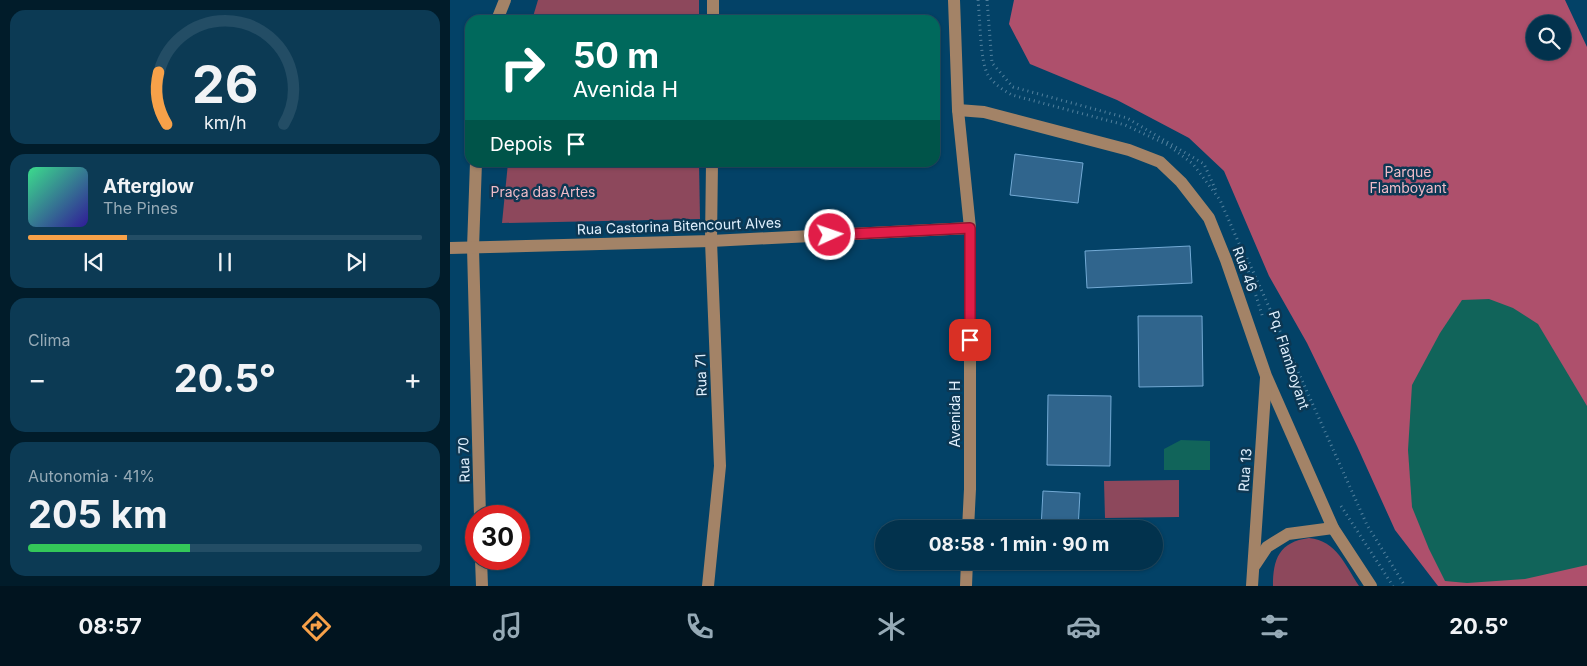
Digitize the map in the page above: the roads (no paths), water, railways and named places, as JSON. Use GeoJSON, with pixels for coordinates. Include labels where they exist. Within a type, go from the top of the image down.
{"type":"FeatureCollection","features":[{"type":"Feature","properties":{"kind":"street"},"geometry":{"type":"LineString","coordinates":[[498,15],[505,0]]}},
{"type":"Feature","properties":{"kind":"street"},"geometry":{"type":"LineString","coordinates":[[713,0],[713,15]]}},
{"type":"Feature","properties":{"kind":"street","name":"Avenida H"},"geometry":{"type":"LineString","coordinates":[[954,0],[958,110],[970,228],[968,520]]}},
{"type":"Feature","properties":{"kind":"street","name":"Rua 46"},"geometry":{"type":"LineString","coordinates":[[958,110],[984,112],[1120,147],[1160,162],[1181,182],[1209,218],[1226,260],[1266,376],[1332,528],[1371,586]]}},
{"type":"Feature","properties":{"kind":"street","name":"Rua 70"},"geometry":{"type":"LineString","coordinates":[[476,167],[473,248],[480,505]]}},
{"type":"Feature","properties":{"kind":"street","name":"Rua 71"},"geometry":{"type":"LineString","coordinates":[[708,586],[720,466],[711,241],[712,167]]}},
{"type":"Feature","properties":{"kind":"street","name":"Rua Castorina Bitencourt Alves"},"geometry":{"type":"LineString","coordinates":[[450,248],[711,241],[970,228]]}},
{"type":"Feature","properties":{"kind":"street","name":"Rua 13"},"geometry":{"type":"LineString","coordinates":[[1252,586],[1266,376]]}},
{"type":"Feature","properties":{"kind":"street","name":"Rua 13"},"geometry":{"type":"LineString","coordinates":[[1254,567],[1267,547],[1288,534],[1332,528]]}},
{"type":"Feature","properties":{"kind":"street"},"geometry":{"type":"LineString","coordinates":[[481,570],[482,586]]}},
{"type":"Feature","properties":{"kind":"street"},"geometry":{"type":"LineString","coordinates":[[966,586],[967,570]]}},
{"type":"Feature","properties":{"kind":"park label","name":"Parque Flamboyant"},"geometry":{"type":"Point","coordinates":[1408,180]}},
{"type":"Feature","properties":{"kind":"park label","name":"Praça das Artes"},"geometry":{"type":"Point","coordinates":[543,192]}}]}
